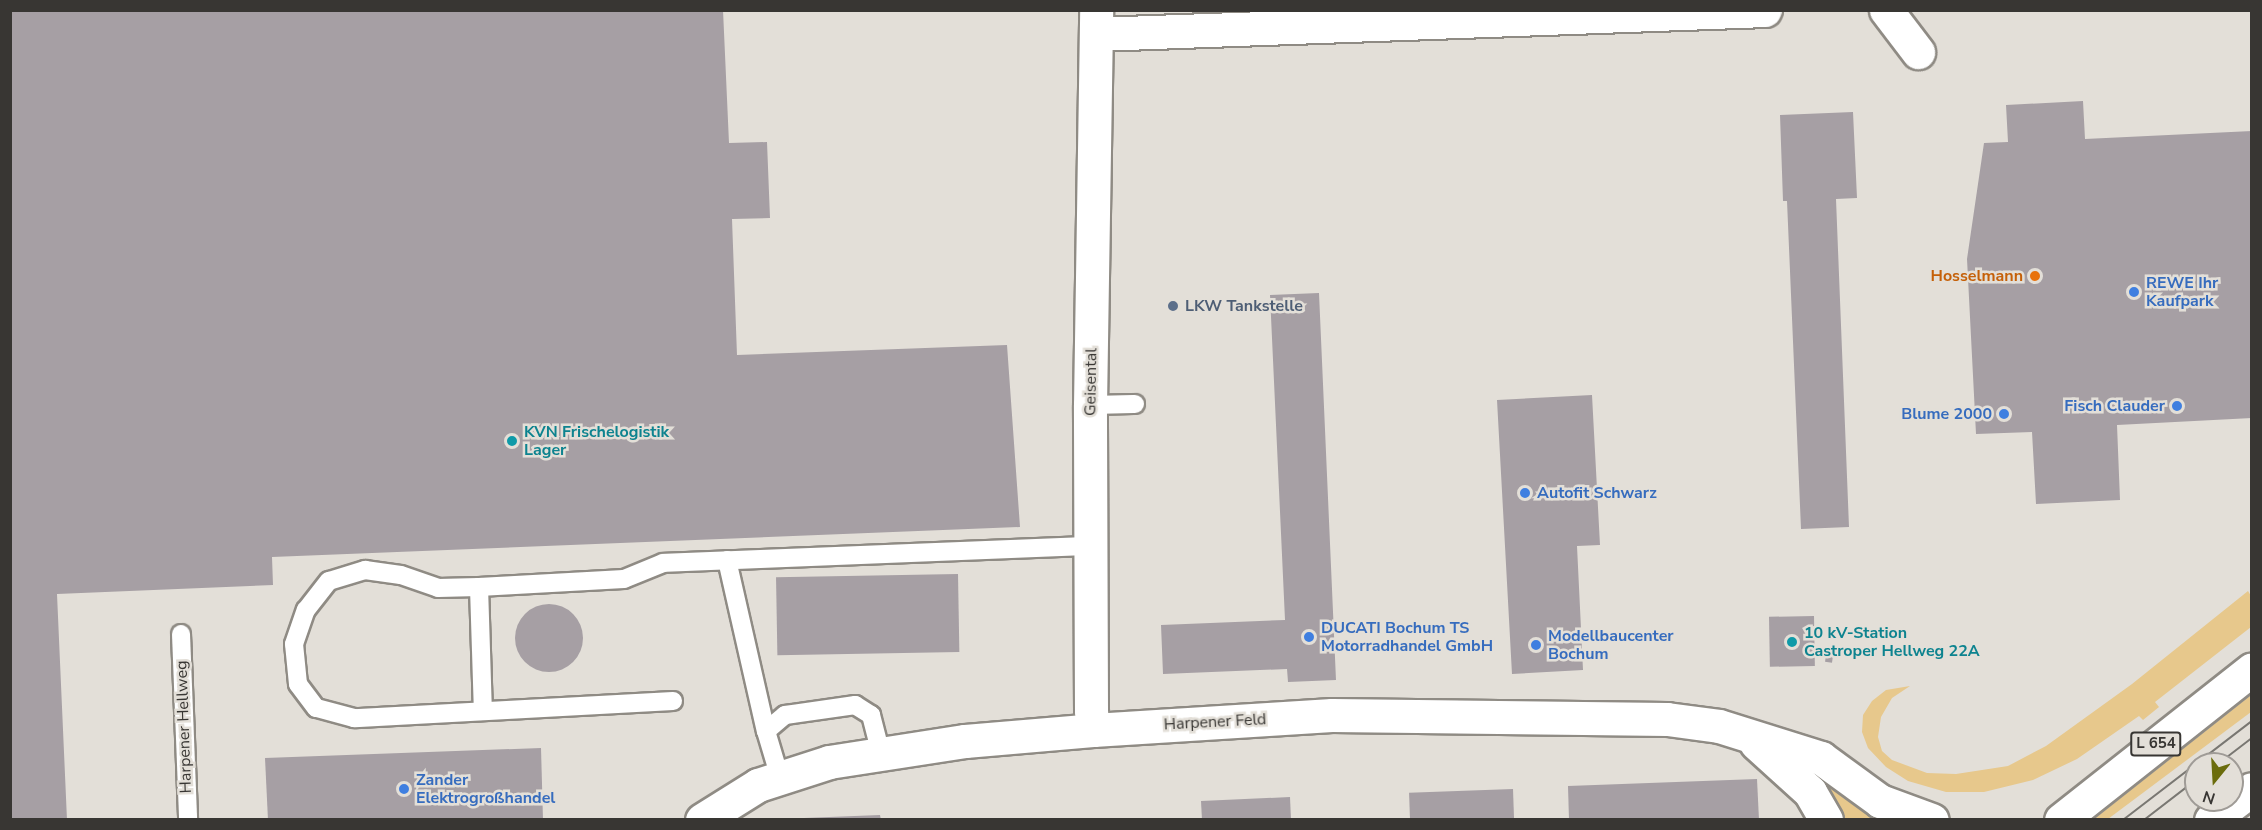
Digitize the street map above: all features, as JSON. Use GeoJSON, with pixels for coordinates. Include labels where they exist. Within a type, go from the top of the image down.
{"type":"FeatureCollection","features":[{"type":"Feature","properties":{"kind":"street","name":"Geisental"},"geometry":{"type":"LineString","coordinates":[[1093,730],[1091,710],[1090,405],[1096,22],[1766,10]]}},
{"type":"Feature","properties":{"kind":"street"},"geometry":{"type":"LineString","coordinates":[[1886,10],[1918,52]]}},
{"type":"Feature","properties":{"kind":"street","name":"L 654"},"geometry":{"type":"LineString","coordinates":[[2061,819],[2252,669]]}},
{"type":"Feature","properties":{"kind":"street","name":"Harpener Feld"},"geometry":{"type":"LineString","coordinates":[[702,819],[758,785],[829,762],[965,741],[1093,730],[1344,715],[1667,718],[1743,732],[1821,758],[1880,801],[1932,819]]}},
{"type":"Feature","properties":{"kind":"street"},"geometry":{"type":"LineString","coordinates":[[1743,732],[1810,792],[1826,819]]}},
{"type":"Feature","properties":{"kind":"street"},"geometry":{"type":"LineString","coordinates":[[2211,819],[2252,789]]}},
{"type":"Feature","properties":{"kind":"lane"},"geometry":{"type":"LineString","coordinates":[[1090,405],[1135,404]]}},
{"type":"Feature","properties":{"kind":"lane"},"geometry":{"type":"LineString","coordinates":[[673,701],[354,718],[316,708],[298,684],[294,644],[306,610],[329,581],[365,570],[401,575],[438,588],[479,587],[624,579],[663,563],[1090,546]]}},
{"type":"Feature","properties":{"kind":"lane"},"geometry":{"type":"LineString","coordinates":[[727,560],[766,731],[780,778]]}},
{"type":"Feature","properties":{"kind":"lane"},"geometry":{"type":"LineString","coordinates":[[479,587],[483,711]]}},
{"type":"Feature","properties":{"kind":"lane","name":"Harpener Hellweg"},"geometry":{"type":"LineString","coordinates":[[181,634],[188,819]]}},
{"type":"Feature","properties":{"kind":"lane"},"geometry":{"type":"LineString","coordinates":[[766,731],[784,715],[855,705],[871,715],[881,754]]}},
{"type":"Feature","properties":{"kind":"shaded area"},"geometry":{"type":"Polygon","coordinates":[[[2248,591],[2251,596],[2251,627],[2155,702],[2159,707],[2143,720],[2139,716],[2077,759],[2033,780],[1984,792],[1946,792],[1908,781],[1886,767],[1868,748],[1862,732],[1863,715],[1872,701],[1886,690],[1910,686],[1892,698],[1881,717],[1878,737],[1882,751],[1892,760],[1927,773],[1956,774],[2008,766],[2046,746],[2132,684],[2248,591]]]}},
{"type":"Feature","properties":{"kind":"shaded area"},"geometry":{"type":"Polygon","coordinates":[[[2251,695],[2251,712],[2198,752],[2184,752],[2184,762],[2108,819],[2094,819],[2251,695]]]}},
{"type":"Feature","properties":{"kind":"shaded area"},"geometry":{"type":"Polygon","coordinates":[[[1823,778],[1868,812],[1882,819],[1844,819],[1833,797],[1822,783],[1823,778]]]}},
{"type":"Feature","properties":{"kind":"building","name":"KVN Frischelogistik Lager"},"geometry":{"type":"Polygon","coordinates":[[[10,10],[723,10],[729,143],[767,142],[770,218],[732,219],[737,355],[1007,345],[1020,527],[272,557],[273,585],[57,594],[67,820],[10,820],[10,10]]]}},
{"type":"Feature","properties":{"kind":"building"},"geometry":{"type":"Polygon","coordinates":[[[2083,101],[2085,139],[2252,131],[2252,418],[2117,425],[2120,500],[2036,504],[2032,432],[1976,434],[1967,259],[1984,143],[2008,142],[2006,105],[2083,101]]]}},
{"type":"Feature","properties":{"kind":"building"},"geometry":{"type":"Polygon","coordinates":[[[1853,112],[1857,198],[1836,199],[1849,527],[1801,529],[1787,201],[1783,201],[1780,115],[1853,112]]]}},
{"type":"Feature","properties":{"kind":"building"},"geometry":{"type":"Polygon","coordinates":[[[1319,293],[1336,680],[1288,682],[1287,669],[1163,674],[1161,625],[1285,620],[1270,295],[1319,293]]]}},
{"type":"Feature","properties":{"kind":"building"},"geometry":{"type":"Polygon","coordinates":[[[1592,395],[1600,545],[1577,546],[1583,670],[1512,674],[1497,400],[1592,395]]]}},
{"type":"Feature","properties":{"kind":"building"},"geometry":{"type":"Polygon","coordinates":[[[958,574],[959,652],[777,655],[776,577],[958,574]]]}},
{"type":"Feature","properties":{"kind":"building"},"geometry":{"type":"Polygon","coordinates":[[[542,604],[556,604],[568,609],[578,619],[583,638],[578,657],[568,667],[556,672],[542,672],[530,667],[520,657],[515,645],[515,631],[520,619],[530,609],[542,604]]]}},
{"type":"Feature","properties":{"kind":"building","name":"10 kV-Station Castroper Hellweg 22A"},"geometry":{"type":"Polygon","coordinates":[[[1814,616],[1815,666],[1770,667],[1769,617],[1814,616]]]}},
{"type":"Feature","properties":{"kind":"building"},"geometry":{"type":"Polygon","coordinates":[[[1827,648],[1834,649],[1832,663],[1825,662],[1827,648]]]}},
{"type":"Feature","properties":{"kind":"building","name":"Zander Elektrogroßhandel"},"geometry":{"type":"Polygon","coordinates":[[[541,748],[543,820],[268,820],[265,758],[541,748]]]}},
{"type":"Feature","properties":{"kind":"building"},"geometry":{"type":"Polygon","coordinates":[[[1757,779],[1759,820],[1569,820],[1568,786],[1757,779]]]}},
{"type":"Feature","properties":{"kind":"building"},"geometry":{"type":"Polygon","coordinates":[[[1513,789],[1514,820],[1410,820],[1409,793],[1513,789]]]}},
{"type":"Feature","properties":{"kind":"building"},"geometry":{"type":"Polygon","coordinates":[[[1290,797],[1291,820],[1202,820],[1201,801],[1290,797]]]}},
{"type":"Feature","properties":{"kind":"building"},"geometry":{"type":"Polygon","coordinates":[[[880,815],[881,820],[804,820],[804,818],[880,815]]]}},
{"type":"Feature","properties":{"kind":"tram line"},"geometry":{"type":"LineString","coordinates":[[2123,820],[2252,721]]}},
{"type":"Feature","properties":{"kind":"tram line"},"geometry":{"type":"LineString","coordinates":[[2234,752],[2252,738]]}},
{"type":"Feature","properties":{"kind":"tram line"},"geometry":{"type":"LineString","coordinates":[[2144,820],[2184,789]]}},
{"type":"Feature","properties":{"kind":"place","name":"Hosselmann"},"geometry":{"type":"Point","coordinates":[2035,276]}},
{"type":"Feature","properties":{"kind":"place","name":"REWE Ihr Kaufpark"},"geometry":{"type":"Point","coordinates":[2134,292]}},
{"type":"Feature","properties":{"kind":"place","name":"LKW Tankstelle"},"geometry":{"type":"Point","coordinates":[1173,306]}},
{"type":"Feature","properties":{"kind":"place","name":"Fisch Clauder"},"geometry":{"type":"Point","coordinates":[2177,406]}},
{"type":"Feature","properties":{"kind":"place","name":"Blume 2000"},"geometry":{"type":"Point","coordinates":[2004,414]}},
{"type":"Feature","properties":{"kind":"place","name":"KVN Frischelogistik Lager"},"geometry":{"type":"Point","coordinates":[512,441]}},
{"type":"Feature","properties":{"kind":"place","name":"Autofit Schwarz"},"geometry":{"type":"Point","coordinates":[1525,493]}},
{"type":"Feature","properties":{"kind":"place","name":"DUCATI Bochum TS Motorradhandel GmbH"},"geometry":{"type":"Point","coordinates":[1309,637]}},
{"type":"Feature","properties":{"kind":"place","name":"10 kV-Station Castroper Hellweg 22A"},"geometry":{"type":"Point","coordinates":[1792,642]}},
{"type":"Feature","properties":{"kind":"place","name":"Modellbaucenter Bochum"},"geometry":{"type":"Point","coordinates":[1536,645]}},
{"type":"Feature","properties":{"kind":"place","name":"Zander Elektrogroßhandel"},"geometry":{"type":"Point","coordinates":[404,789]}}]}
